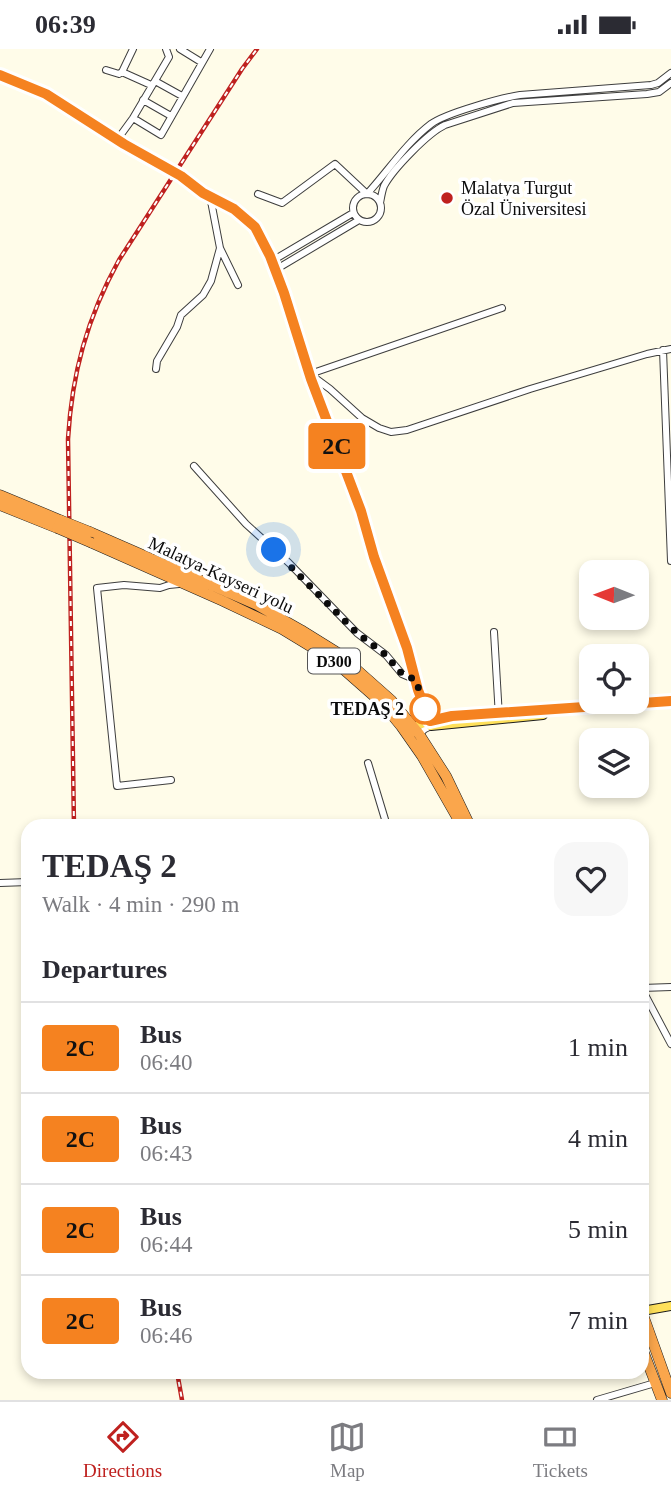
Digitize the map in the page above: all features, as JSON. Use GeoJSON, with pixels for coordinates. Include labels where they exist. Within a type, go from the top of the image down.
{"type":"FeatureCollection","features":[{"type":"Feature","properties":{"kind":"highway","name":"Malatya-Kayseri yolu"},"geometry":{"type":"LineString","coordinates":[[0,495],[58,524],[257,605],[338,653],[391,700],[416,731],[446,776],[459,819]]}},
{"type":"Feature","properties":{"kind":"highway","name":"D300"},"geometry":{"type":"LineString","coordinates":[[0,505],[58,524]]}},
{"type":"Feature","properties":{"kind":"highway","name":"D300"},"geometry":{"type":"LineString","coordinates":[[91,538],[182,584],[282,629],[333,660],[383,704],[401,726],[422,755],[458,819]]}},
{"type":"Feature","properties":{"kind":"highway"},"geometry":{"type":"LineString","coordinates":[[649,1332],[671,1393]]}},
{"type":"Feature","properties":{"kind":"highway"},"geometry":{"type":"LineString","coordinates":[[649,1367],[662,1400]]}},
{"type":"Feature","properties":{"kind":"main road"},"geometry":{"type":"LineString","coordinates":[[416,731],[431,724],[499,716],[671,703]]}},
{"type":"Feature","properties":{"kind":"main road"},"geometry":{"type":"LineString","coordinates":[[649,1311],[671,1306]]}},
{"type":"Feature","properties":{"kind":"street"},"geometry":{"type":"LineString","coordinates":[[122,72],[133,49]]}},
{"type":"Feature","properties":{"kind":"street"},"geometry":{"type":"LineString","coordinates":[[166,49],[169,57]]}},
{"type":"Feature","properties":{"kind":"street"},"geometry":{"type":"LineString","coordinates":[[117,139],[133,118],[169,57],[178,49],[201,62]]}},
{"type":"Feature","properties":{"kind":"street"},"geometry":{"type":"LineString","coordinates":[[192,57],[198,49]]}},
{"type":"Feature","properties":{"kind":"street"},"geometry":{"type":"LineString","coordinates":[[133,118],[161,135],[210,49]]}},
{"type":"Feature","properties":{"kind":"street"},"geometry":{"type":"LineString","coordinates":[[106,70],[119,74],[122,72],[182,96]]}},
{"type":"Feature","properties":{"kind":"street"},"geometry":{"type":"LineString","coordinates":[[671,73],[651,85],[506,97],[433,123],[407,148],[368,194],[355,199],[353,213],[359,220],[368,223],[377,219],[384,187],[399,166],[436,129],[445,125],[513,103],[647,94],[659,92],[671,83]]}},
{"type":"Feature","properties":{"kind":"street"},"geometry":{"type":"LineString","coordinates":[[0,75],[46,94],[181,176],[203,193],[234,209],[255,227],[284,293],[310,374],[361,511],[431,724]]}},
{"type":"Feature","properties":{"kind":"street"},"geometry":{"type":"LineString","coordinates":[[143,100],[171,116]]}},
{"type":"Feature","properties":{"kind":"street"},"geometry":{"type":"LineString","coordinates":[[258,194],[282,204],[335,164],[380,203]]}},
{"type":"Feature","properties":{"kind":"street"},"geometry":{"type":"LineString","coordinates":[[210,196],[220,248],[238,285]]}},
{"type":"Feature","properties":{"kind":"street"},"geometry":{"type":"LineString","coordinates":[[272,261],[353,213]]}},
{"type":"Feature","properties":{"kind":"street"},"geometry":{"type":"LineString","coordinates":[[275,270],[359,220]]}},
{"type":"Feature","properties":{"kind":"street"},"geometry":{"type":"LineString","coordinates":[[156,369],[157,361],[181,315],[203,295],[211,281],[220,248]]}},
{"type":"Feature","properties":{"kind":"street"},"geometry":{"type":"LineString","coordinates":[[310,374],[502,308]]}},
{"type":"Feature","properties":{"kind":"street"},"geometry":{"type":"LineString","coordinates":[[310,374],[362,418],[391,432],[407,430],[530,389],[671,349]]}},
{"type":"Feature","properties":{"kind":"street"},"geometry":{"type":"LineString","coordinates":[[663,350],[671,561]]}},
{"type":"Feature","properties":{"kind":"street"},"geometry":{"type":"LineString","coordinates":[[194,466],[246,524],[289,562],[357,633],[386,655],[402,674],[416,680]]}},
{"type":"Feature","properties":{"kind":"street"},"geometry":{"type":"LineString","coordinates":[[172,780],[117,786],[97,588],[124,585],[160,588],[182,584]]}},
{"type":"Feature","properties":{"kind":"street"},"geometry":{"type":"LineString","coordinates":[[494,632],[499,716]]}},
{"type":"Feature","properties":{"kind":"street"},"geometry":{"type":"LineString","coordinates":[[368,764],[385,819]]}},
{"type":"Feature","properties":{"kind":"street"},"geometry":{"type":"LineString","coordinates":[[0,883],[21,882]]}},
{"type":"Feature","properties":{"kind":"street"},"geometry":{"type":"LineString","coordinates":[[649,989],[671,987]]}},
{"type":"Feature","properties":{"kind":"street"},"geometry":{"type":"LineString","coordinates":[[649,1002],[671,1044]]}},
{"type":"Feature","properties":{"kind":"street"},"geometry":{"type":"LineString","coordinates":[[597,1400],[655,1383]]}},
{"type":"Feature","properties":{"kind":"railway"},"geometry":{"type":"LineString","coordinates":[[74,819],[68,439],[77,369],[98,303],[119,260],[257,49]]}},
{"type":"Feature","properties":{"kind":"railway"},"geometry":{"type":"LineString","coordinates":[[178,1379],[182,1400]]}},
{"type":"Feature","properties":{"kind":"bus line","name":"2C"},"geometry":{"type":"LineString","coordinates":[[0,75],[46,94],[124,144],[181,176],[203,193],[234,209],[255,227],[284,293],[311,379],[361,511],[430,721],[452,716],[671,701]]}},
{"type":"Feature","properties":{"kind":"place","name":"Malatya Turgut Özal Üniversitesi"},"geometry":{"type":"Point","coordinates":[447,198]}},
{"type":"Feature","properties":{"kind":"place","name":"TEDAŞ 2"},"geometry":{"type":"Point","coordinates":[425,709]}},
{"type":"Feature","properties":{"kind":"route"},"geometry":{"type":"LineString","coordinates":[[274,550],[289,562],[357,633],[386,655],[402,674],[416,680],[425,709]]}}]}
